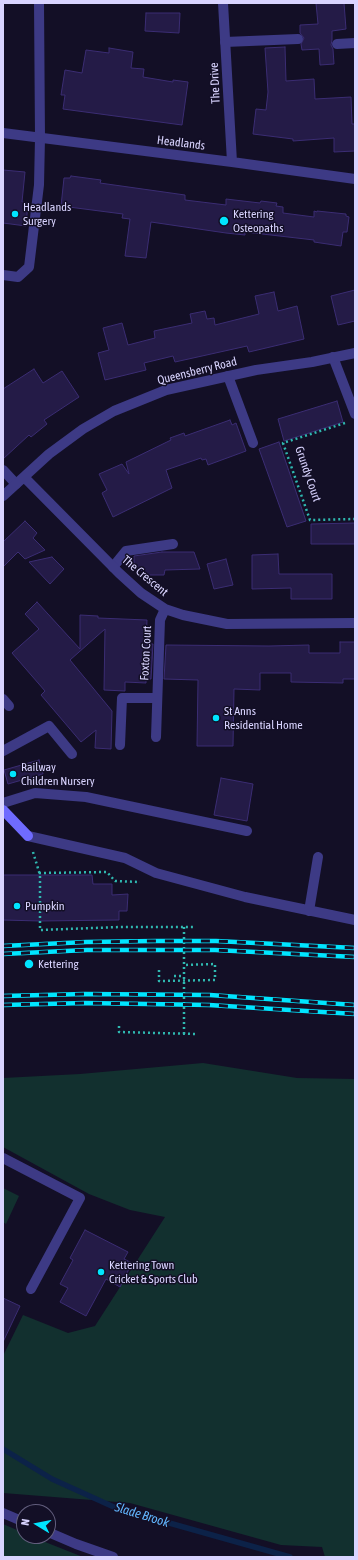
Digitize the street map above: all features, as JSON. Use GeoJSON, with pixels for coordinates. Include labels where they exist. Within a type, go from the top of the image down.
{"type":"FeatureCollection","features":[{"type":"Feature","properties":{"kind":"main road"},"geometry":{"type":"LineString","coordinates":[[3,810],[28,836]]}},
{"type":"Feature","properties":{"kind":"street"},"geometry":{"type":"LineString","coordinates":[[3,275],[18,277],[29,267],[39,185],[39,3]]}},
{"type":"Feature","properties":{"kind":"street","name":"The Drive"},"geometry":{"type":"LineString","coordinates":[[223,3],[232,162]]}},
{"type":"Feature","properties":{"kind":"street"},"geometry":{"type":"LineString","coordinates":[[225,42],[298,39]]}},
{"type":"Feature","properties":{"kind":"street"},"geometry":{"type":"LineString","coordinates":[[337,44],[355,43]]}},
{"type":"Feature","properties":{"kind":"street","name":"Headlands"},"geometry":{"type":"LineString","coordinates":[[3,133],[355,179]]}},
{"type":"Feature","properties":{"kind":"street","name":"Queensberry Road"},"geometry":{"type":"LineString","coordinates":[[3,496],[49,454],[82,429],[114,412],[166,390],[256,370],[355,353]]}},
{"type":"Feature","properties":{"kind":"street"},"geometry":{"type":"LineString","coordinates":[[333,357],[355,414]]}},
{"type":"Feature","properties":{"kind":"street"},"geometry":{"type":"LineString","coordinates":[[228,376],[253,443]]}},
{"type":"Feature","properties":{"kind":"street"},"geometry":{"type":"LineString","coordinates":[[3,470],[16,484]]}},
{"type":"Feature","properties":{"kind":"street","name":"The Crescent"},"geometry":{"type":"LineString","coordinates":[[24,477],[113,567],[141,593],[165,609],[183,615],[227,624],[355,623]]}},
{"type":"Feature","properties":{"kind":"street"},"geometry":{"type":"LineString","coordinates":[[113,567],[126,551],[173,544]]}},
{"type":"Feature","properties":{"kind":"street","name":"Foxton Court"},"geometry":{"type":"LineString","coordinates":[[156,737],[156,698],[160,620],[165,609]]}},
{"type":"Feature","properties":{"kind":"street","name":"Foxton Court"},"geometry":{"type":"LineString","coordinates":[[120,745],[122,698],[156,698]]}},
{"type":"Feature","properties":{"kind":"street"},"geometry":{"type":"LineString","coordinates":[[3,751],[49,726],[72,754]]}},
{"type":"Feature","properties":{"kind":"street"},"geometry":{"type":"LineString","coordinates":[[3,803],[35,793],[86,797],[247,831]]}},
{"type":"Feature","properties":{"kind":"street"},"geometry":{"type":"LineString","coordinates":[[28,836],[125,858],[156,873],[245,897],[355,920]]}},
{"type":"Feature","properties":{"kind":"street"},"geometry":{"type":"LineString","coordinates":[[309,911],[318,857]]}},
{"type":"Feature","properties":{"kind":"street"},"geometry":{"type":"LineString","coordinates":[[3,1158],[80,1198],[31,1289]]}},
{"type":"Feature","properties":{"kind":"street"},"geometry":{"type":"LineString","coordinates":[[3,1512],[16,1518]]}},
{"type":"Feature","properties":{"kind":"street"},"geometry":{"type":"LineString","coordinates":[[56,1535],[113,1557]]}},
{"type":"Feature","properties":{"kind":"path","name":"Grundy Court"},"geometry":{"type":"LineString","coordinates":[[348,422],[283,443],[310,520],[355,519]]}},
{"type":"Feature","properties":{"kind":"path"},"geometry":{"type":"LineString","coordinates":[[28,836],[39,873],[40,930],[121,927],[195,927]]}},
{"type":"Feature","properties":{"kind":"path"},"geometry":{"type":"LineString","coordinates":[[39,873],[107,872],[115,881],[149,882],[156,873]]}},
{"type":"Feature","properties":{"kind":"path"},"geometry":{"type":"LineString","coordinates":[[184,927],[184,1034]]}},
{"type":"Feature","properties":{"kind":"path"},"geometry":{"type":"LineString","coordinates":[[159,970],[159,981],[215,980],[215,964],[184,965]]}},
{"type":"Feature","properties":{"kind":"path"},"geometry":{"type":"LineString","coordinates":[[174,976],[184,976]]}},
{"type":"Feature","properties":{"kind":"path"},"geometry":{"type":"LineString","coordinates":[[119,1026],[119,1032],[196,1034]]}},
{"type":"Feature","properties":{"kind":"green space"},"geometry":{"type":"Polygon","coordinates":[[[203,1063],[297,1078],[355,1079],[355,1557],[325,1557],[322,1547],[281,1545],[130,1503],[3,1493],[3,1356],[23,1315],[68,1333],[95,1326],[165,1217],[130,1210],[89,1194],[3,1147],[3,1078],[80,1074],[203,1063]]]}},
{"type":"Feature","properties":{"kind":"green space"},"geometry":{"type":"Polygon","coordinates":[[[3,1188],[19,1196],[6,1224],[3,1222],[3,1188]]]}},
{"type":"Feature","properties":{"kind":"green space"},"geometry":{"type":"Polygon","coordinates":[[[3,1524],[16,1530],[16,1544],[50,1544],[83,1557],[3,1557],[3,1524]]]}},
{"type":"Feature","properties":{"kind":"building"},"geometry":{"type":"Polygon","coordinates":[[[316,3],[344,3],[346,29],[332,31],[331,45],[333,49],[334,64],[320,65],[319,49],[302,50],[301,44],[304,38],[300,33],[300,25],[318,24],[316,3]]]}},
{"type":"Feature","properties":{"kind":"building"},"geometry":{"type":"Polygon","coordinates":[[[146,13],[180,13],[179,33],[145,31],[146,13]]]}},
{"type":"Feature","properties":{"kind":"building"},"geometry":{"type":"Polygon","coordinates":[[[285,47],[286,81],[314,79],[315,99],[351,97],[352,124],[355,124],[355,151],[334,152],[334,138],[293,141],[293,139],[253,134],[256,109],[266,110],[268,92],[265,48],[285,47]]]}},
{"type":"Feature","properties":{"kind":"building"},"geometry":{"type":"Polygon","coordinates":[[[109,48],[133,52],[131,68],[144,69],[143,77],[173,82],[173,80],[188,82],[182,125],[63,109],[65,95],[61,95],[65,70],[82,73],[86,50],[109,53],[109,48]]]}},
{"type":"Feature","properties":{"kind":"building","name":"Headlands Surgery"},"geometry":{"type":"Polygon","coordinates":[[[3,170],[25,172],[22,202],[28,203],[26,226],[3,223],[3,170]]]}},
{"type":"Feature","properties":{"kind":"building"},"geometry":{"type":"Polygon","coordinates":[[[71,176],[101,180],[100,183],[185,195],[185,200],[226,205],[226,199],[260,203],[261,201],[277,203],[276,206],[283,207],[283,213],[314,217],[314,211],[346,214],[346,216],[349,217],[347,232],[343,232],[341,246],[314,242],[314,240],[245,232],[245,235],[226,233],[151,222],[146,258],[125,256],[130,219],[122,218],[123,214],[61,206],[64,178],[70,178],[71,176]]]}},
{"type":"Feature","properties":{"kind":"building"},"geometry":{"type":"Polygon","coordinates":[[[355,290],[355,321],[338,325],[331,296],[355,290]]]}},
{"type":"Feature","properties":{"kind":"building"},"geometry":{"type":"Polygon","coordinates":[[[274,292],[278,311],[297,306],[304,339],[249,352],[247,346],[175,362],[173,356],[144,363],[146,370],[105,380],[98,353],[109,350],[103,328],[122,323],[128,345],[155,338],[154,331],[192,323],[190,314],[205,311],[207,319],[214,318],[215,325],[259,314],[255,296],[274,292]]]}},
{"type":"Feature","properties":{"kind":"building"},"geometry":{"type":"Polygon","coordinates":[[[34,369],[43,383],[62,371],[79,397],[44,420],[47,424],[31,437],[29,435],[3,459],[3,389],[34,369]]]}},
{"type":"Feature","properties":{"kind":"building"},"geometry":{"type":"Polygon","coordinates":[[[337,401],[343,422],[284,441],[278,419],[337,401]]]}},
{"type":"Feature","properties":{"kind":"building"},"geometry":{"type":"Polygon","coordinates":[[[230,420],[232,425],[236,423],[246,451],[208,465],[206,459],[202,460],[201,458],[166,470],[172,488],[113,517],[102,493],[107,490],[99,474],[122,464],[129,474],[126,462],[171,440],[170,438],[184,433],[185,436],[230,420]]]}},
{"type":"Feature","properties":{"kind":"building"},"geometry":{"type":"Polygon","coordinates":[[[279,442],[306,521],[287,527],[259,449],[279,442]]]}},
{"type":"Feature","properties":{"kind":"building"},"geometry":{"type":"Polygon","coordinates":[[[25,521],[37,533],[33,538],[45,550],[25,559],[18,552],[3,567],[3,542],[25,521]]]}},
{"type":"Feature","properties":{"kind":"building"},"geometry":{"type":"Polygon","coordinates":[[[355,523],[355,544],[311,544],[311,524],[355,523]]]}},
{"type":"Feature","properties":{"kind":"building"},"geometry":{"type":"Polygon","coordinates":[[[162,552],[194,552],[200,569],[165,570],[164,575],[147,575],[134,564],[134,556],[162,552]]]}},
{"type":"Feature","properties":{"kind":"building"},"geometry":{"type":"Polygon","coordinates":[[[278,554],[279,574],[332,574],[332,599],[291,599],[291,588],[252,589],[252,555],[278,554]]]}},
{"type":"Feature","properties":{"kind":"building"},"geometry":{"type":"Polygon","coordinates":[[[52,557],[64,569],[50,584],[29,562],[52,557]]]}},
{"type":"Feature","properties":{"kind":"building"},"geometry":{"type":"Polygon","coordinates":[[[226,559],[233,585],[214,589],[207,564],[226,559]]]}},
{"type":"Feature","properties":{"kind":"building"},"geometry":{"type":"Polygon","coordinates":[[[37,602],[80,649],[80,615],[98,616],[98,618],[147,620],[146,644],[153,644],[151,679],[146,679],[146,683],[125,682],[125,691],[104,690],[105,629],[70,660],[112,711],[111,749],[95,748],[96,730],[81,742],[41,695],[45,691],[12,653],[39,629],[25,614],[37,602]]]}},
{"type":"Feature","properties":{"kind":"building","name":"St Anns Residential Home"},"geometry":{"type":"Polygon","coordinates":[[[340,642],[355,642],[355,679],[343,679],[343,683],[291,682],[291,673],[260,673],[260,690],[234,689],[233,746],[197,746],[198,680],[164,679],[166,645],[309,645],[309,653],[340,653],[340,642]]]}},
{"type":"Feature","properties":{"kind":"building"},"geometry":{"type":"Polygon","coordinates":[[[39,760],[43,774],[8,784],[4,770],[39,760]]]}},
{"type":"Feature","properties":{"kind":"building"},"geometry":{"type":"Polygon","coordinates":[[[221,778],[253,784],[247,821],[214,815],[221,778]]]}},
{"type":"Feature","properties":{"kind":"building"},"geometry":{"type":"Polygon","coordinates":[[[3,875],[92,875],[93,884],[112,884],[112,895],[128,894],[127,911],[119,911],[119,920],[3,920],[3,875]]]}},
{"type":"Feature","properties":{"kind":"building","name":"Kettering Town Cricket & Sports Club"},"geometry":{"type":"Polygon","coordinates":[[[85,1230],[128,1252],[124,1259],[132,1263],[120,1287],[106,1279],[86,1316],[60,1302],[68,1288],[60,1284],[73,1260],[70,1258],[85,1230]]]}},
{"type":"Feature","properties":{"kind":"building"},"geometry":{"type":"Polygon","coordinates":[[[3,1298],[20,1306],[3,1342],[3,1298]]]}},
{"type":"Feature","properties":{"kind":"waterway","name":"Slade Brook"},"geometry":{"type":"LineString","coordinates":[[3,1449],[52,1479],[116,1508],[290,1557]]}},
{"type":"Feature","properties":{"kind":"railway"},"geometry":{"type":"LineString","coordinates":[[3,946],[86,942],[216,941],[355,948]]}},
{"type":"Feature","properties":{"kind":"railway"},"geometry":{"type":"LineString","coordinates":[[3,954],[87,950],[215,950],[355,957]]}},
{"type":"Feature","properties":{"kind":"railway"},"geometry":{"type":"LineString","coordinates":[[3,996],[85,994],[210,995],[355,1005]]}},
{"type":"Feature","properties":{"kind":"railway"},"geometry":{"type":"LineString","coordinates":[[3,1005],[85,1003],[209,1005],[355,1014]]}},
{"type":"Feature","properties":{"kind":"place","name":"Headlands Surgery"},"geometry":{"type":"Point","coordinates":[15,214]}},
{"type":"Feature","properties":{"kind":"place","name":"Kettering Osteopaths"},"geometry":{"type":"Point","coordinates":[224,221]}},
{"type":"Feature","properties":{"kind":"place","name":"St Anns Residential Home"},"geometry":{"type":"Point","coordinates":[216,718]}},
{"type":"Feature","properties":{"kind":"place","name":"Railway Children Nursery"},"geometry":{"type":"Point","coordinates":[13,774]}},
{"type":"Feature","properties":{"kind":"place","name":"Pumpkin"},"geometry":{"type":"Point","coordinates":[17,906]}},
{"type":"Feature","properties":{"kind":"place","name":"Kettering"},"geometry":{"type":"Point","coordinates":[29,964]}},
{"type":"Feature","properties":{"kind":"place","name":"Kettering Town Cricket & Sports Club"},"geometry":{"type":"Point","coordinates":[101,1272]}}]}
